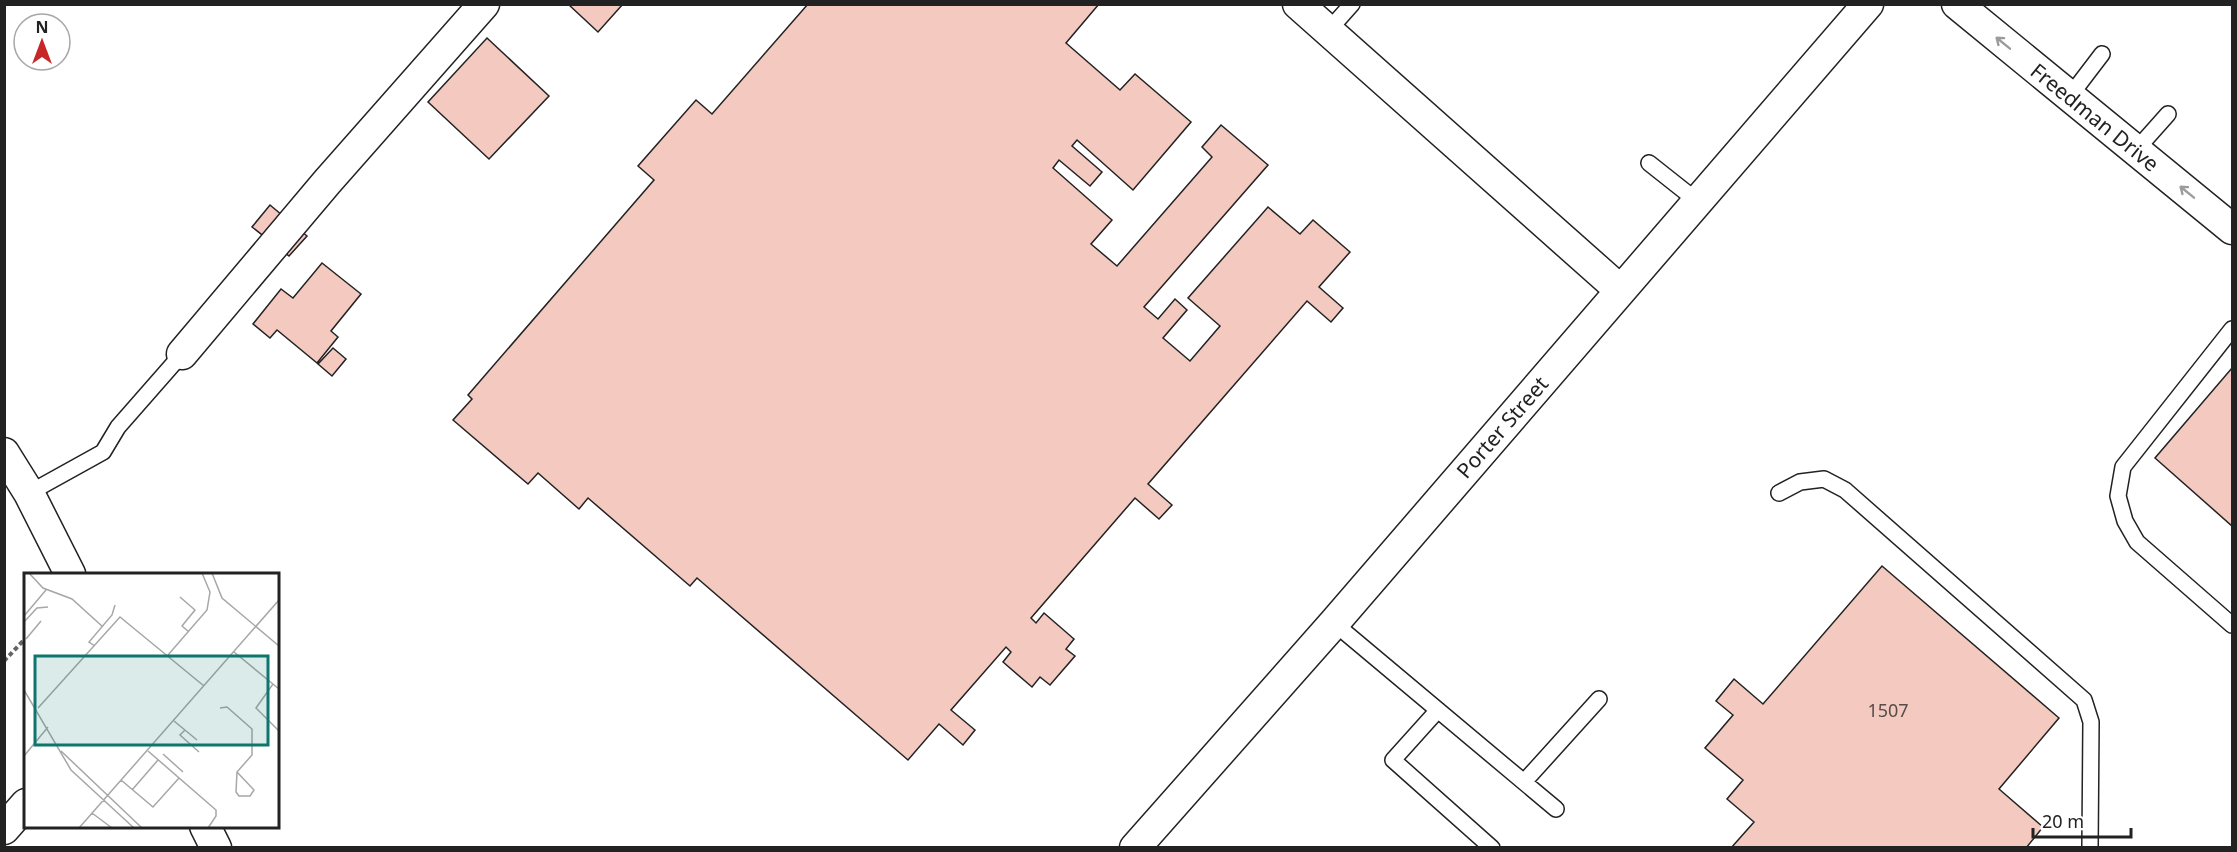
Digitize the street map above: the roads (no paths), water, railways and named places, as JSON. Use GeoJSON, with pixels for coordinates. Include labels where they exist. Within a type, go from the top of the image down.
{"type":"FeatureCollection","features":[{"type":"Feature","properties":{"kind":"street"},"geometry":{"type":"LineString","coordinates":[[182,354],[327,182],[484,4]]}},
{"type":"Feature","properties":{"kind":"street"},"geometry":{"type":"LineString","coordinates":[[1298,4],[1620,290]]}},
{"type":"Feature","properties":{"kind":"street","name":"Porter Street"},"geometry":{"type":"LineString","coordinates":[[1135,848],[1334,622],[1868,4]]}},
{"type":"Feature","properties":{"kind":"street","name":"Freedman Drive"},"geometry":{"type":"LineString","coordinates":[[1957,4],[2232,229]]}},
{"type":"Feature","properties":{"kind":"street"},"geometry":{"type":"LineString","coordinates":[[4,453],[69,573]]}},
{"type":"Feature","properties":{"kind":"street"},"geometry":{"type":"LineString","coordinates":[[4,830],[24,806]]}},
{"type":"Feature","properties":{"kind":"street"},"geometry":{"type":"LineString","coordinates":[[206,828],[216,848]]}},
{"type":"Feature","properties":{"kind":"lane"},"geometry":{"type":"LineString","coordinates":[[1328,31],[1352,4]]}},
{"type":"Feature","properties":{"kind":"lane"},"geometry":{"type":"LineString","coordinates":[[2070,96],[2102,54]]}},
{"type":"Feature","properties":{"kind":"lane"},"geometry":{"type":"LineString","coordinates":[[2136,150],[2168,114]]}},
{"type":"Feature","properties":{"kind":"lane"},"geometry":{"type":"LineString","coordinates":[[1649,163],[1696,201]]}},
{"type":"Feature","properties":{"kind":"lane"},"geometry":{"type":"LineString","coordinates":[[2232,329],[2123,467],[2118,496],[2125,520],[2137,542],[2232,625]]}},
{"type":"Feature","properties":{"kind":"lane"},"geometry":{"type":"LineString","coordinates":[[28,494],[103,452],[118,427],[182,354]]}},
{"type":"Feature","properties":{"kind":"lane"},"geometry":{"type":"LineString","coordinates":[[1779,494],[1800,482],[1824,479],[1845,490],[2084,700],[2091,722],[2090,848]]}},
{"type":"Feature","properties":{"kind":"lane"},"geometry":{"type":"LineString","coordinates":[[1334,622],[1556,808]]}},
{"type":"Feature","properties":{"kind":"lane"},"geometry":{"type":"LineString","coordinates":[[1524,782],[1599,699]]}},
{"type":"Feature","properties":{"kind":"lane"},"geometry":{"type":"LineString","coordinates":[[1438,710],[1393,760],[1492,848]]}}]}
